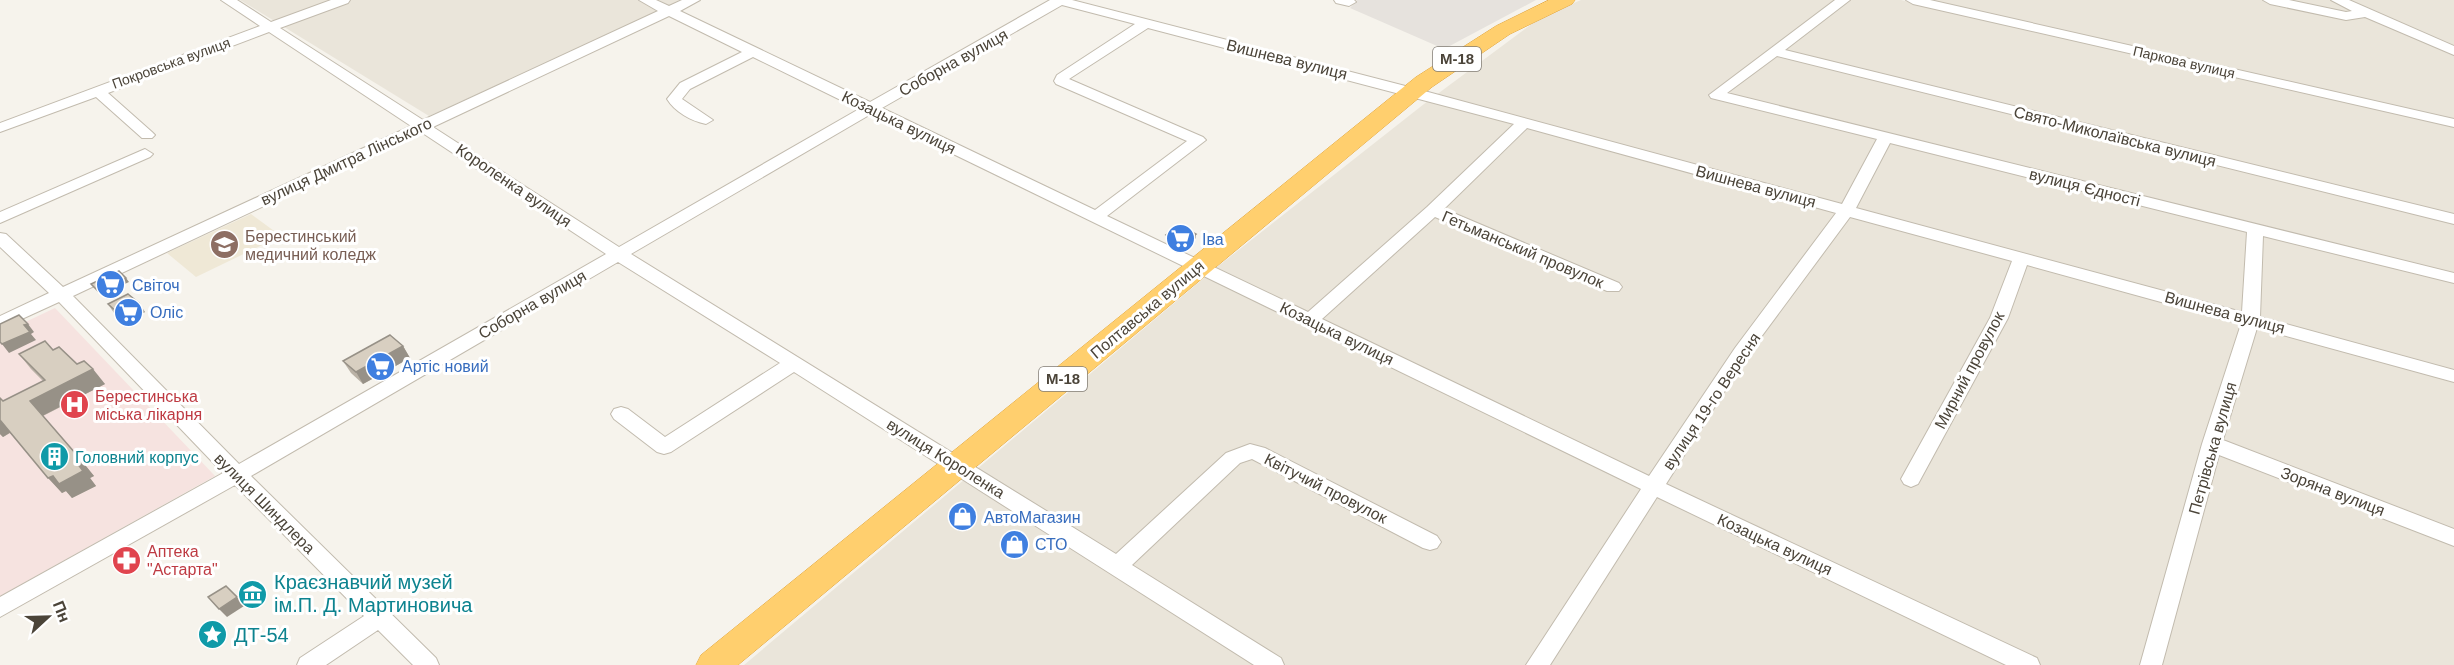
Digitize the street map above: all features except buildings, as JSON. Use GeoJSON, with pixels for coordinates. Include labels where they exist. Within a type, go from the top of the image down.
{"type":"FeatureCollection","features":[{"type":"Feature","properties":{"kind":"highway","name":"Полтавська вулиця"},"geometry":{"type":"LineString","coordinates":[[713,665],[1412,92],[1470,50],[1503,30],[1564,0]]}},
{"type":"Feature","properties":{"kind":"street","name":"Короленка вулиця"},"geometry":{"type":"LineString","coordinates":[[228,0],[618,254]]}},
{"type":"Feature","properties":{"kind":"street","name":"Покровська вулиця"},"geometry":{"type":"LineString","coordinates":[[0,128],[343,0]]}},
{"type":"Feature","properties":{"kind":"street","name":"Козацька вулиця"},"geometry":{"type":"LineString","coordinates":[[646,0],[1311,319],[1654,487],[2029,665]]}},
{"type":"Feature","properties":{"kind":"street","name":"вулиця Дмитра Лінського"},"geometry":{"type":"LineString","coordinates":[[0,323],[693,0]]}},
{"type":"Feature","properties":{"kind":"street","name":"Вишнева вулиця"},"geometry":{"type":"LineString","coordinates":[[1060,0],[1412,92],[2454,376]]}},
{"type":"Feature","properties":{"kind":"street","name":"Соборна вулиця"},"geometry":{"type":"LineString","coordinates":[[0,608],[237,475],[1060,0]]}},
{"type":"Feature","properties":{"kind":"street"},"geometry":{"type":"LineString","coordinates":[[1777,52],[1844,0]]}},
{"type":"Feature","properties":{"kind":"street","name":"Паркова вулиця"},"geometry":{"type":"LineString","coordinates":[[1913,0],[2454,123]]}},
{"type":"Feature","properties":{"kind":"street"},"geometry":{"type":"LineString","coordinates":[[2270,0],[2346,16],[2369,12]]}},
{"type":"Feature","properties":{"kind":"street"},"geometry":{"type":"LineString","coordinates":[[2338,0],[2454,51]]}},
{"type":"Feature","properties":{"kind":"street"},"geometry":{"type":"LineString","coordinates":[[1096,217],[1198,140],[1061,81],[1146,23]]}},
{"type":"Feature","properties":{"kind":"street"},"geometry":{"type":"LineString","coordinates":[[706,120],[678,106],[674,99],[678,92],[685,86],[753,52]]}},
{"type":"Feature","properties":{"kind":"street","name":"вулиця Єдності"},"geometry":{"type":"LineString","coordinates":[[1777,52],[1716,95],[2454,278]]}},
{"type":"Feature","properties":{"kind":"street","name":"Свято-Миколаївська вулиця"},"geometry":{"type":"LineString","coordinates":[[1777,52],[2454,219]]}},
{"type":"Feature","properties":{"kind":"street"},"geometry":{"type":"LineString","coordinates":[[97,91],[147,135]]}},
{"type":"Feature","properties":{"kind":"street","name":"Гетьманський провулок"},"geometry":{"type":"LineString","coordinates":[[1311,319],[1433,210],[1524,123]]}},
{"type":"Feature","properties":{"kind":"street","name":"вулиця 19-го Вересня"},"geometry":{"type":"LineString","coordinates":[[1537,665],[1741,352],[1846,211],[1885,138]]}},
{"type":"Feature","properties":{"kind":"street"},"geometry":{"type":"LineString","coordinates":[[0,218],[145,154]]}},
{"type":"Feature","properties":{"kind":"street","name":"Гетьманський провулок"},"geometry":{"type":"LineString","coordinates":[[1433,210],[1613,287]]}},
{"type":"Feature","properties":{"kind":"street","name":"Петрівська вулиця"},"geometry":{"type":"LineString","coordinates":[[2151,665],[2211,444],[2251,319],[2255,228]]}},
{"type":"Feature","properties":{"kind":"street","name":"вулиця Шиндлера"},"geometry":{"type":"LineString","coordinates":[[0,238],[62,295],[237,475],[428,665]]}},
{"type":"Feature","properties":{"kind":"street","name":"вулиця Короленка"},"geometry":{"type":"LineString","coordinates":[[618,254],[1118,565],[1273,665]]}},
{"type":"Feature","properties":{"kind":"street","name":"Мирний провулок"},"geometry":{"type":"LineString","coordinates":[[1911,479],[1999,318],[2022,257]]}},
{"type":"Feature","properties":{"kind":"street"},"geometry":{"type":"LineString","coordinates":[[621,414],[664,447],[794,363]]}},
{"type":"Feature","properties":{"kind":"street","name":"Зоряна вулиця"},"geometry":{"type":"LineString","coordinates":[[2211,444],[2454,538]]}},
{"type":"Feature","properties":{"kind":"street","name":"Квітучий провулок"},"geometry":{"type":"LineString","coordinates":[[1118,565],[1233,458],[1250,451],[1258,453],[1430,542]]}},
{"type":"Feature","properties":{"kind":"street"},"geometry":{"type":"LineString","coordinates":[[308,665],[379,618]]}},
{"type":"Feature","properties":{"kind":"shaded area"},"geometry":{"type":"Polygon","coordinates":[[[240,0],[684,0],[429,116],[240,0]]]}},
{"type":"Feature","properties":{"kind":"shaded area"},"geometry":{"type":"Polygon","coordinates":[[[1357,0],[1536,0],[1444,49],[1350,8],[1357,0]]]}},
{"type":"Feature","properties":{"kind":"shaded area"},"geometry":{"type":"Polygon","coordinates":[[[1581,0],[1901,0],[2454,127],[2454,665],[744,665],[1217,267],[1424,104],[1541,17],[1581,0]]]}},
{"type":"Feature","properties":{"kind":"shaded area"},"geometry":{"type":"Polygon","coordinates":[[[1924,0],[2454,0],[2454,119],[1924,0]]]}},
{"type":"Feature","properties":{"kind":"shaded area","name":"Берестинський медичний коледж"},"geometry":{"type":"Polygon","coordinates":[[[251,214],[281,236],[196,277],[167,253],[251,214]]]}},
{"type":"Feature","properties":{"kind":"shaded area","name":"Берестинська міська лікарня"},"geometry":{"type":"Polygon","coordinates":[[[55,308],[215,476],[0,596],[0,334],[55,308]]]}},
{"type":"Feature","properties":{"kind":"place","name":"Іва"},"geometry":{"type":"Point","coordinates":[1181,239]}},
{"type":"Feature","properties":{"kind":"place","name":"Берестинський медичний коледж"},"geometry":{"type":"Point","coordinates":[224,245]}},
{"type":"Feature","properties":{"kind":"place","name":"Світоч"},"geometry":{"type":"Point","coordinates":[111,285]}},
{"type":"Feature","properties":{"kind":"place","name":"Оліс"},"geometry":{"type":"Point","coordinates":[129,312]}},
{"type":"Feature","properties":{"kind":"place","name":"Артіс новий"},"geometry":{"type":"Point","coordinates":[381,366]}},
{"type":"Feature","properties":{"kind":"place","name":"Берестинська міська лікарня"},"geometry":{"type":"Point","coordinates":[74,405]}},
{"type":"Feature","properties":{"kind":"place","name":"Головний корпус"},"geometry":{"type":"Point","coordinates":[54,457]}},
{"type":"Feature","properties":{"kind":"place","name":"АвтоМагазин"},"geometry":{"type":"Point","coordinates":[963,517]}},
{"type":"Feature","properties":{"kind":"place","name":"СТО"},"geometry":{"type":"Point","coordinates":[1014,544]}},
{"type":"Feature","properties":{"kind":"place","name":"Аптека \"Астарта\""},"geometry":{"type":"Point","coordinates":[126,560]}},
{"type":"Feature","properties":{"kind":"place","name":"Краєзнавчий музей ім.П. Д. Мартиновича"},"geometry":{"type":"Point","coordinates":[253,594]}},
{"type":"Feature","properties":{"kind":"place","name":"ДТ-54"},"geometry":{"type":"Point","coordinates":[213,635]}}]}
